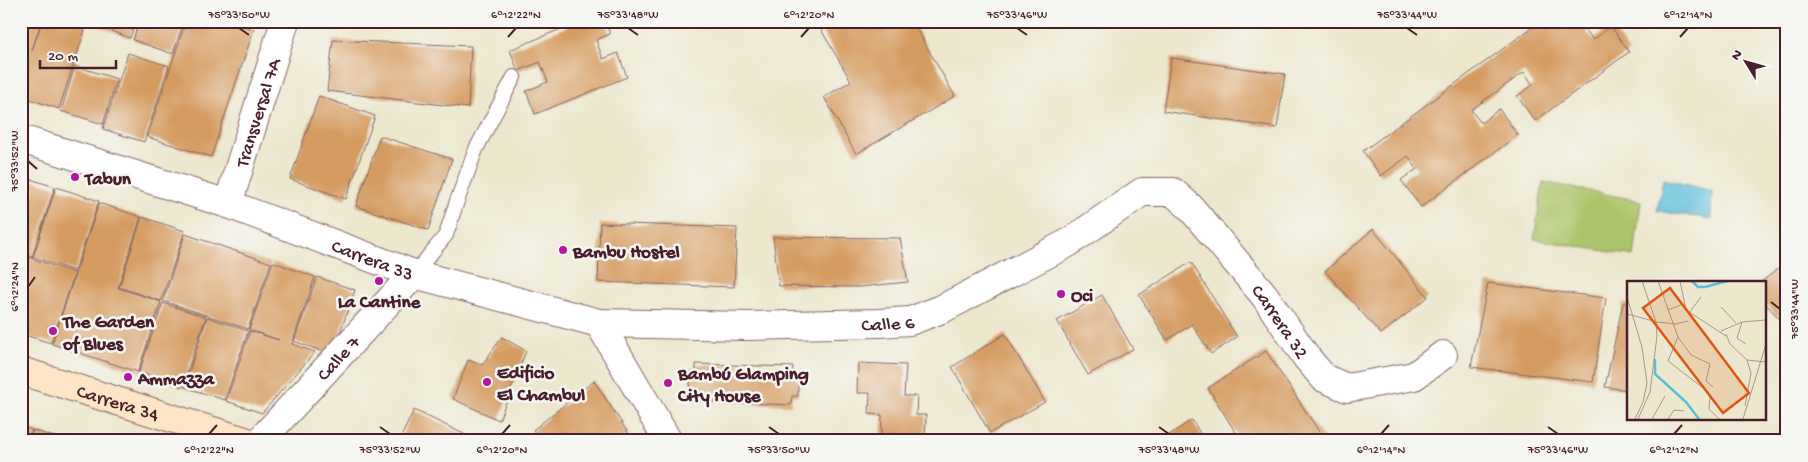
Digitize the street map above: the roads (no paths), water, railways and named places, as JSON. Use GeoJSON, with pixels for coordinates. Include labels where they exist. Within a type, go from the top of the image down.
{"type":"FeatureCollection","features":[{"type":"Feature","properties":{"kind":"street","name":"Transversal 7A"},"geometry":{"type":"LineString","coordinates":[[228,204],[285,21]]}},
{"type":"Feature","properties":{"kind":"street","name":"Carrera 33"},"geometry":{"type":"LineString","coordinates":[[21,139],[228,204],[414,274],[600,323]]}},
{"type":"Feature","properties":{"kind":"street","name":"Calle 6"},"geometry":{"type":"LineString","coordinates":[[600,323],[748,326],[910,321],[942,309],[1068,243],[1142,192]]}},
{"type":"Feature","properties":{"kind":"street","name":"Carrera 32"},"geometry":{"type":"LineString","coordinates":[[1142,192],[1173,192],[1190,207],[1264,295],[1307,358],[1324,378],[1347,388],[1414,376],[1443,354]]}},
{"type":"Feature","properties":{"kind":"street","name":"Calle 7"},"geometry":{"type":"LineString","coordinates":[[260,441],[414,274]]}},
{"type":"Feature","properties":{"kind":"street"},"geometry":{"type":"LineString","coordinates":[[600,323],[668,441]]}},
{"type":"Feature","properties":{"kind":"street","name":"Carrera 34"},"geometry":{"type":"LineString","coordinates":[[21,371],[194,432],[245,441]]}},
{"type":"Feature","properties":{"kind":"lane"},"geometry":{"type":"LineString","coordinates":[[414,274],[446,235],[476,149],[514,77]]}},
{"type":"Feature","properties":{"kind":"water"},"geometry":{"type":"Polygon","coordinates":[[[1663,179],[1712,191],[1711,219],[1657,211],[1663,179]]]}},
{"type":"Feature","properties":{"kind":"place","name":"Tabun"},"geometry":{"type":"Point","coordinates":[75,177]}},
{"type":"Feature","properties":{"kind":"place","name":"Bambu Hostel"},"geometry":{"type":"Point","coordinates":[563,250]}},
{"type":"Feature","properties":{"kind":"place","name":"La Cantine"},"geometry":{"type":"Point","coordinates":[379,281]}},
{"type":"Feature","properties":{"kind":"place","name":"Oci"},"geometry":{"type":"Point","coordinates":[1061,294]}},
{"type":"Feature","properties":{"kind":"place","name":"The Garden of Blues"},"geometry":{"type":"Point","coordinates":[53,331]}},
{"type":"Feature","properties":{"kind":"place","name":"Ammazza"},"geometry":{"type":"Point","coordinates":[128,377]}},
{"type":"Feature","properties":{"kind":"place","name":"Edificio El Chambul"},"geometry":{"type":"Point","coordinates":[487,382]}},
{"type":"Feature","properties":{"kind":"place","name":"Bambú Glamping City House"},"geometry":{"type":"Point","coordinates":[668,383]}}]}
